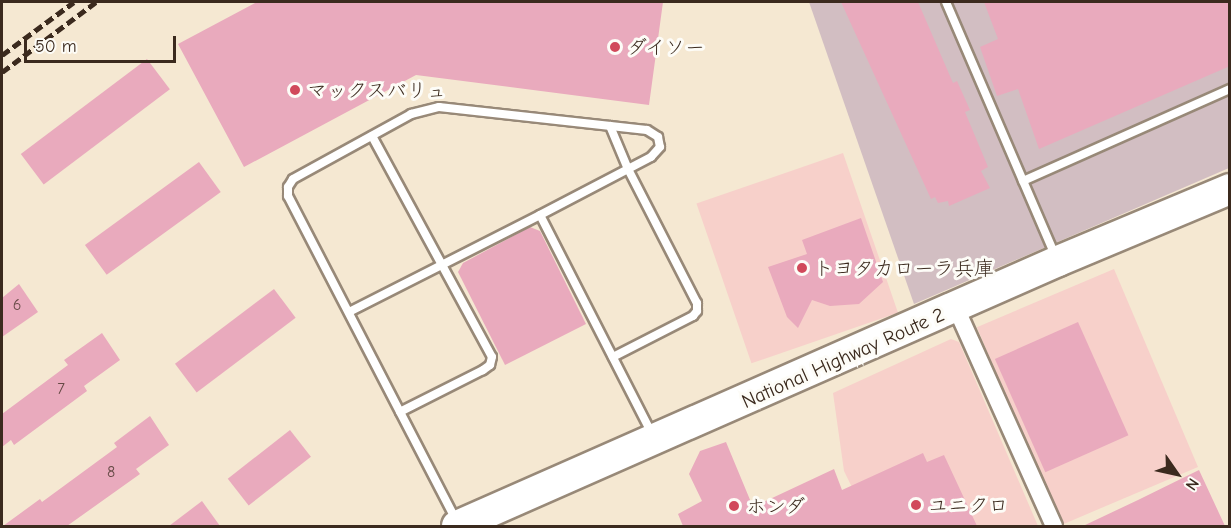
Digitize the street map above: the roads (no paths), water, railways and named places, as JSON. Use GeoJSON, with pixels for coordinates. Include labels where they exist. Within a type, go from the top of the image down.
{"type":"FeatureCollection","features":[{"type":"Feature","properties":{"kind":"highway","name":"National Highway Route 2"},"geometry":{"type":"LineString","coordinates":[[458,526],[1058,261],[1230,189]]}},
{"type":"Feature","properties":{"kind":"street"},"geometry":{"type":"LineString","coordinates":[[956,308],[1054,526]]}},
{"type":"Feature","properties":{"kind":"lane"},"geometry":{"type":"LineString","coordinates":[[946,2],[1058,261]]}},
{"type":"Feature","properties":{"kind":"lane"},"geometry":{"type":"LineString","coordinates":[[1023,181],[1230,89]]}},
{"type":"Feature","properties":{"kind":"lane"},"geometry":{"type":"LineString","coordinates":[[348,312],[628,170],[651,157],[660,147],[658,137],[647,130],[438,107],[411,114],[293,179],[288,187],[288,196],[458,526]]}},
{"type":"Feature","properties":{"kind":"lane"},"geometry":{"type":"LineString","coordinates":[[610,126],[628,170],[696,303],[697,311],[693,316],[613,357]]}},
{"type":"Feature","properties":{"kind":"lane"},"geometry":{"type":"LineString","coordinates":[[372,136],[492,357],[490,365],[400,412]]}},
{"type":"Feature","properties":{"kind":"lane"},"geometry":{"type":"LineString","coordinates":[[540,215],[655,440]]}},
{"type":"Feature","properties":{"kind":"railway"},"geometry":{"type":"LineString","coordinates":[[2,55],[74,2]]}},
{"type":"Feature","properties":{"kind":"railway"},"geometry":{"type":"LineString","coordinates":[[2,72],[96,2]]}},
{"type":"Feature","properties":{"kind":"place","name":"ダイソー"},"geometry":{"type":"Point","coordinates":[615,47]}},
{"type":"Feature","properties":{"kind":"place","name":"マックスバリュ"},"geometry":{"type":"Point","coordinates":[295,90]}},
{"type":"Feature","properties":{"kind":"place","name":"トヨタカローラ兵庫"},"geometry":{"type":"Point","coordinates":[802,268]}},
{"type":"Feature","properties":{"kind":"place","name":"ユニクロ"},"geometry":{"type":"Point","coordinates":[916,505]}},
{"type":"Feature","properties":{"kind":"place","name":"ホンダ"},"geometry":{"type":"Point","coordinates":[734,506]}}]}
